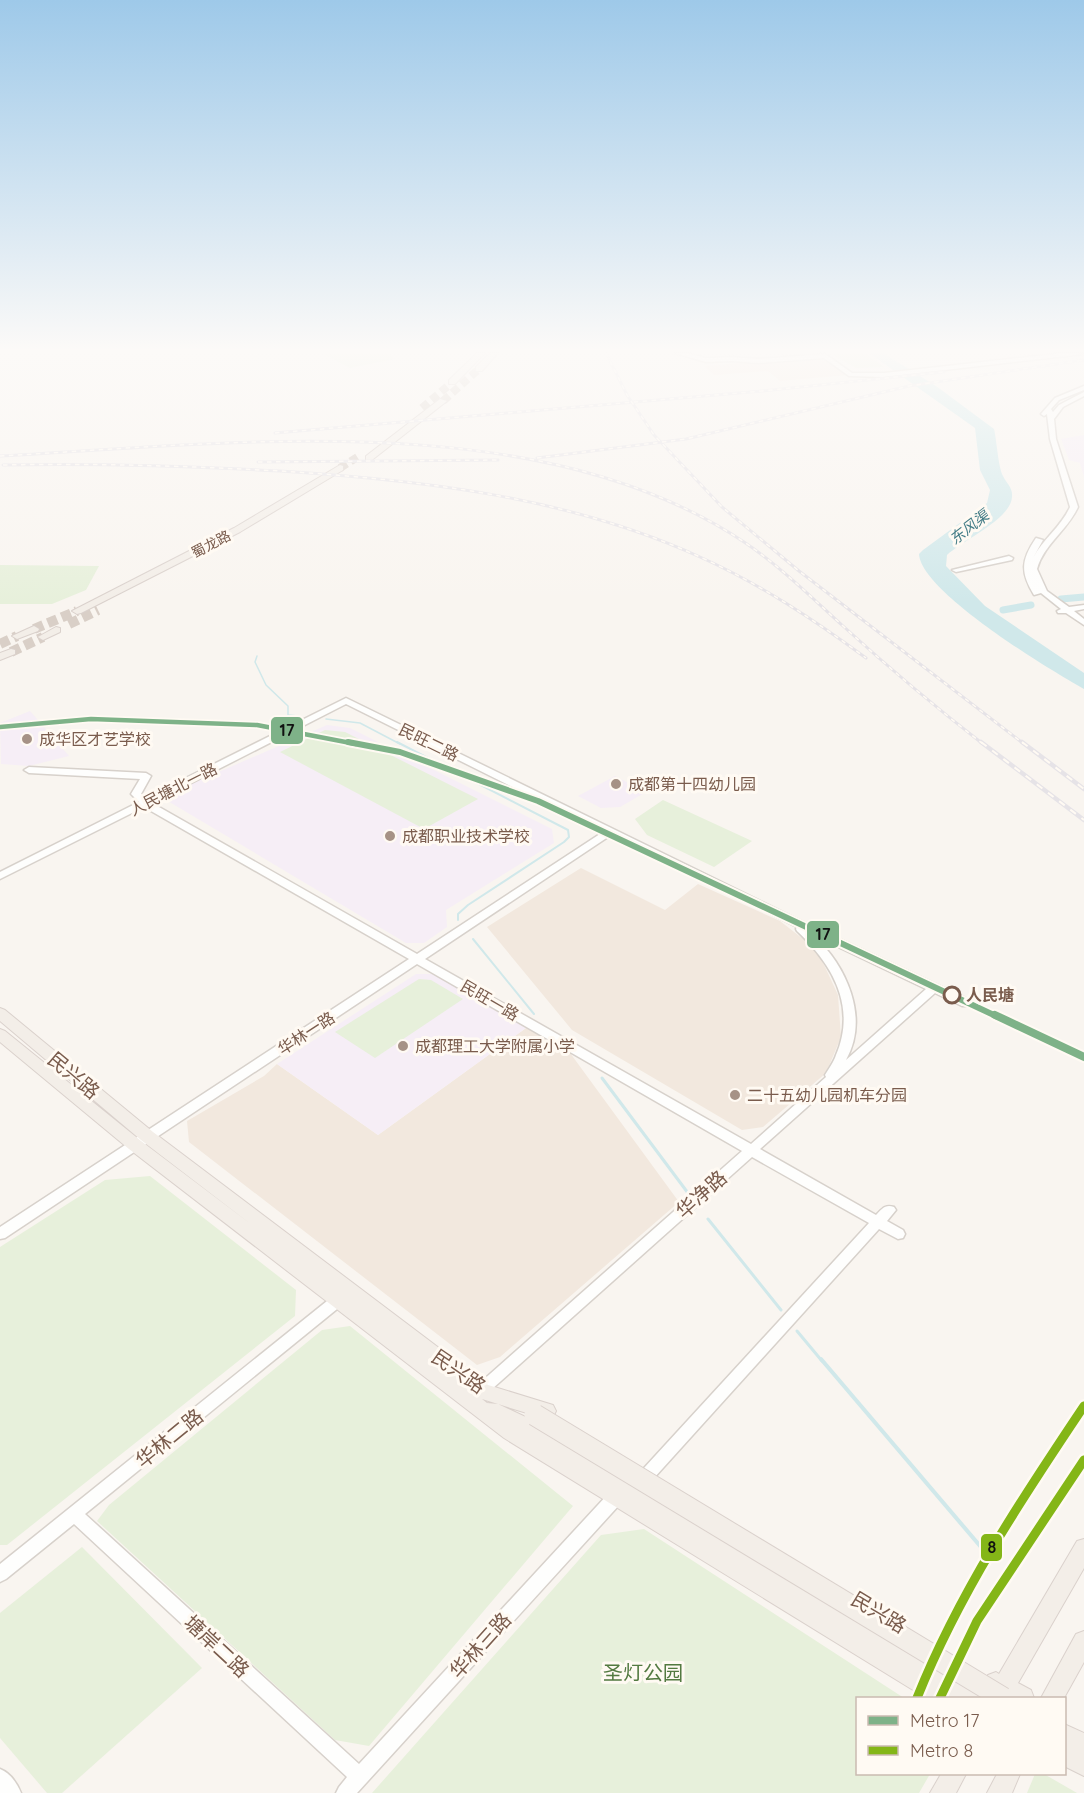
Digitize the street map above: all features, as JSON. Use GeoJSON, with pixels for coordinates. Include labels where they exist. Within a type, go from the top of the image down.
{"type":"FeatureCollection","features":[{"type":"Feature","properties":{"kind":"main road"},"geometry":{"type":"LineString","coordinates":[[359,456],[384,437]]}},
{"type":"Feature","properties":{"kind":"main road"},"geometry":{"type":"LineString","coordinates":[[369,458],[397,437]]}},
{"type":"Feature","properties":{"kind":"main road","name":"蜀龙路"},"geometry":{"type":"LineString","coordinates":[[77,611],[237,530],[345,469],[246,533],[98,610]]}},
{"type":"Feature","properties":{"kind":"main road"},"geometry":{"type":"LineString","coordinates":[[17,636],[56,630]]}},
{"type":"Feature","properties":{"kind":"main road","name":"民兴路"},"geometry":{"type":"LineString","coordinates":[[0,1013],[141,1141],[337,1301],[475,1395],[547,1412],[1007,1696]]}},
{"type":"Feature","properties":{"kind":"main road","name":"民兴路"},"geometry":{"type":"LineString","coordinates":[[0,1034],[475,1395],[511,1432],[615,1498],[944,1697]]}},
{"type":"Feature","properties":{"kind":"main road"},"geometry":{"type":"LineString","coordinates":[[475,1395],[530,1420]]}},
{"type":"Feature","properties":{"kind":"main road","name":"民兴路"},"geometry":{"type":"LineString","coordinates":[[530,1420],[1007,1696]]}},
{"type":"Feature","properties":{"kind":"main road","name":"民兴路"},"geometry":{"type":"LineString","coordinates":[[530,1420],[972,1697]]}},
{"type":"Feature","properties":{"kind":"main road"},"geometry":{"type":"LineString","coordinates":[[1007,1696],[1084,1548]]}},
{"type":"Feature","properties":{"kind":"main road"},"geometry":{"type":"LineString","coordinates":[[1053,1697],[1084,1641]]}},
{"type":"Feature","properties":{"kind":"main road"},"geometry":{"type":"LineString","coordinates":[[1066,1736],[1084,1746]]}},
{"type":"Feature","properties":{"kind":"main road"},"geometry":{"type":"LineString","coordinates":[[1066,1754],[1084,1764]]}},
{"type":"Feature","properties":{"kind":"main road"},"geometry":{"type":"LineString","coordinates":[[942,1793],[953,1775]]}},
{"type":"Feature","properties":{"kind":"main road"},"geometry":{"type":"LineString","coordinates":[[999,1793],[1008,1775]]}},
{"type":"Feature","properties":{"kind":"street"},"geometry":{"type":"LineString","coordinates":[[1052,437],[1071,506]]}},
{"type":"Feature","properties":{"kind":"street"},"geometry":{"type":"LineString","coordinates":[[1071,506],[1084,508]]}},
{"type":"Feature","properties":{"kind":"street"},"geometry":{"type":"LineString","coordinates":[[1071,506],[1031,549],[1026,560],[1026,569],[1036,592],[1084,629]]}},
{"type":"Feature","properties":{"kind":"street"},"geometry":{"type":"LineString","coordinates":[[956,570],[1009,558]]}},
{"type":"Feature","properties":{"kind":"street"},"geometry":{"type":"LineString","coordinates":[[1060,611],[1084,607]]}},
{"type":"Feature","properties":{"kind":"street"},"geometry":{"type":"LineString","coordinates":[[1060,611],[1084,623]]}},
{"type":"Feature","properties":{"kind":"street","name":"人民塘北一路"},"geometry":{"type":"LineString","coordinates":[[0,876],[346,701]]}},
{"type":"Feature","properties":{"kind":"street","name":"民旺二路"},"geometry":{"type":"LineString","coordinates":[[346,701],[791,920],[966,1003]]}},
{"type":"Feature","properties":{"kind":"street"},"geometry":{"type":"LineString","coordinates":[[30,770],[146,776],[136,794],[145,803]]}},
{"type":"Feature","properties":{"kind":"street","name":"民旺一路"},"geometry":{"type":"LineString","coordinates":[[145,803],[898,1234]]}},
{"type":"Feature","properties":{"kind":"street","name":"华林一路"},"geometry":{"type":"LineString","coordinates":[[0,1234],[611,831]]}},
{"type":"Feature","properties":{"kind":"street"},"geometry":{"type":"LineString","coordinates":[[791,920],[821,947],[836,967],[849,1001],[849,1037],[839,1062],[824,1085]]}},
{"type":"Feature","properties":{"kind":"street","name":"华净路"},"geometry":{"type":"LineString","coordinates":[[475,1395],[934,988]]}},
{"type":"Feature","properties":{"kind":"street"},"geometry":{"type":"LineString","coordinates":[[649,1473],[889,1210]]}},
{"type":"Feature","properties":{"kind":"street","name":"华林二路"},"geometry":{"type":"LineString","coordinates":[[0,1574],[337,1301]]}},
{"type":"Feature","properties":{"kind":"street","name":"华林三路"},"geometry":{"type":"LineString","coordinates":[[345,1793],[615,1498]]}},
{"type":"Feature","properties":{"kind":"street","name":"塘岸二路"},"geometry":{"type":"LineString","coordinates":[[75,1515],[360,1777]]}},
{"type":"Feature","properties":{"kind":"street"},"geometry":{"type":"LineString","coordinates":[[0,1778],[12,1793]]}},
{"type":"Feature","properties":{"kind":"shaded area"},"geometry":{"type":"Polygon","coordinates":[[[1084,437],[1084,477],[1080,463],[1069,460],[1061,439],[1084,437]]]}},
{"type":"Feature","properties":{"kind":"shaded area","name":"成华区才艺学校"},"geometry":{"type":"Polygon","coordinates":[[[30,711],[69,756],[29,766],[1,764],[0,723],[30,711]]]}},
{"type":"Feature","properties":{"kind":"shaded area","name":"成都职业技术学校"},"geometry":{"type":"Polygon","coordinates":[[[327,725],[350,728],[552,829],[554,843],[446,910],[447,927],[424,943],[406,943],[161,797],[327,725]]]}},
{"type":"Feature","properties":{"kind":"shaded area","name":"成都第十四幼儿园"},"geometry":{"type":"Polygon","coordinates":[[[615,776],[646,792],[620,807],[601,808],[578,796],[615,776]]]}},
{"type":"Feature","properties":{"kind":"shaded area"},"geometry":{"type":"Polygon","coordinates":[[[581,868],[665,910],[698,884],[780,921],[807,942],[820,956],[838,995],[841,1037],[826,1073],[763,1127],[742,1130],[572,1030],[487,927],[581,868]]]}},
{"type":"Feature","properties":{"kind":"shaded area","name":"成都理工大学附属小学"},"geometry":{"type":"Polygon","coordinates":[[[416,974],[434,974],[526,1028],[378,1135],[277,1064],[416,974]]]}},
{"type":"Feature","properties":{"kind":"shaded area"},"geometry":{"type":"Polygon","coordinates":[[[526,1028],[565,1046],[679,1202],[500,1357],[477,1365],[189,1142],[187,1121],[264,1076],[277,1064],[378,1135],[526,1028]]]}},
{"type":"Feature","properties":{"kind":"green space"},"geometry":{"type":"Polygon","coordinates":[[[0,565],[99,566],[86,590],[52,604],[0,604],[0,565]]]}},
{"type":"Feature","properties":{"kind":"green space"},"geometry":{"type":"Polygon","coordinates":[[[325,730],[345,732],[478,799],[424,829],[280,752],[325,730]]]}},
{"type":"Feature","properties":{"kind":"green space"},"geometry":{"type":"Polygon","coordinates":[[[663,800],[752,841],[714,867],[647,835],[635,819],[663,800]]]}},
{"type":"Feature","properties":{"kind":"green space"},"geometry":{"type":"Polygon","coordinates":[[[419,979],[431,980],[463,999],[375,1058],[335,1032],[419,979]]]}},
{"type":"Feature","properties":{"kind":"green space"},"geometry":{"type":"Polygon","coordinates":[[[150,1176],[296,1290],[295,1316],[7,1545],[0,1545],[0,1247],[105,1180],[150,1176]]]}},
{"type":"Feature","properties":{"kind":"green space"},"geometry":{"type":"Polygon","coordinates":[[[350,1326],[573,1506],[369,1746],[335,1740],[97,1521],[109,1505],[322,1330],[350,1326]]]}},
{"type":"Feature","properties":{"kind":"green space","name":"圣灯公园"},"geometry":{"type":"Polygon","coordinates":[[[644,1529],[902,1697],[856,1697],[856,1775],[929,1775],[919,1793],[372,1793],[601,1535],[644,1529]]]}},
{"type":"Feature","properties":{"kind":"green space"},"geometry":{"type":"Polygon","coordinates":[[[82,1547],[202,1668],[62,1793],[47,1793],[0,1738],[0,1613],[82,1547]]]}},
{"type":"Feature","properties":{"kind":"green space"},"geometry":{"type":"Polygon","coordinates":[[[1035,1775],[1046,1775],[1077,1793],[1027,1793],[1035,1775]]]}},
{"type":"Feature","properties":{"kind":"water","name":"东风渠"},"geometry":{"type":"Polygon","coordinates":[[[976,437],[995,437],[1001,472],[1011,490],[1010,505],[985,529],[947,555],[946,566],[985,606],[1084,673],[1084,689],[990,629],[963,608],[925,570],[919,554],[987,503],[990,490],[980,470],[976,437]]]}},
{"type":"Feature","properties":{"kind":"waterway"},"geometry":{"type":"LineString","coordinates":[[1061,599],[1084,597]]}},
{"type":"Feature","properties":{"kind":"waterway"},"geometry":{"type":"LineString","coordinates":[[1003,610],[1031,605]]}},
{"type":"Feature","properties":{"kind":"waterway"},"geometry":{"type":"LineString","coordinates":[[257,656],[255,662],[266,685],[288,706],[288,715],[298,716]]}},
{"type":"Feature","properties":{"kind":"waterway"},"geometry":{"type":"LineString","coordinates":[[326,719],[360,723],[400,744]]}},
{"type":"Feature","properties":{"kind":"waterway"},"geometry":{"type":"LineString","coordinates":[[397,742],[568,830],[569,837],[564,842],[468,905],[458,914],[458,920]]}},
{"type":"Feature","properties":{"kind":"waterway"},"geometry":{"type":"LineString","coordinates":[[473,939],[534,1014]]}},
{"type":"Feature","properties":{"kind":"waterway"},"geometry":{"type":"LineString","coordinates":[[602,1078],[688,1193]]}},
{"type":"Feature","properties":{"kind":"waterway"},"geometry":{"type":"LineString","coordinates":[[708,1219],[781,1310]]}},
{"type":"Feature","properties":{"kind":"waterway"},"geometry":{"type":"LineString","coordinates":[[797,1331],[822,1361]]}},
{"type":"Feature","properties":{"kind":"waterway"},"geometry":{"type":"LineString","coordinates":[[821,1359],[992,1560]]}},
{"type":"Feature","properties":{"kind":"tunnel"},"geometry":{"type":"LineString","coordinates":[[340,468],[359,456]]}},
{"type":"Feature","properties":{"kind":"tunnel"},"geometry":{"type":"LineString","coordinates":[[69,624],[98,610]]}},
{"type":"Feature","properties":{"kind":"tunnel"},"geometry":{"type":"LineString","coordinates":[[34,629],[77,611]]}},
{"type":"Feature","properties":{"kind":"tunnel"},"geometry":{"type":"LineString","coordinates":[[0,644],[17,636]]}},
{"type":"Feature","properties":{"kind":"tunnel"},"geometry":{"type":"LineString","coordinates":[[11,652],[43,637]]}},
{"type":"Feature","properties":{"kind":"railway"},"geometry":{"type":"LineString","coordinates":[[656,437],[661,442]]}},
{"type":"Feature","properties":{"kind":"railway"},"geometry":{"type":"LineString","coordinates":[[661,442],[696,437]]}},
{"type":"Feature","properties":{"kind":"railway"},"geometry":{"type":"LineString","coordinates":[[0,456],[284,441],[383,443],[480,451],[574,469],[663,498],[744,542],[783,571],[894,671],[983,744]]}},
{"type":"Feature","properties":{"kind":"railway"},"geometry":{"type":"LineString","coordinates":[[537,458],[661,442]]}},
{"type":"Feature","properties":{"kind":"railway"},"geometry":{"type":"LineString","coordinates":[[661,442],[722,507],[799,571],[1024,744]]}},
{"type":"Feature","properties":{"kind":"railway"},"geometry":{"type":"LineString","coordinates":[[258,462],[498,460]]}},
{"type":"Feature","properties":{"kind":"railway"},"geometry":{"type":"LineString","coordinates":[[3,465],[176,466],[280,471],[440,486],[547,506],[650,536],[722,567],[786,603],[866,658]]}},
{"type":"Feature","properties":{"kind":"railway"},"geometry":{"type":"LineString","coordinates":[[981,742],[1084,820]]}},
{"type":"Feature","properties":{"kind":"railway"},"geometry":{"type":"LineString","coordinates":[[1022,742],[1084,789]]}},
{"type":"Feature","properties":{"kind":"metro line","name":"17"},"geometry":{"type":"LineString","coordinates":[[0,727],[91,719],[257,725],[400,752],[538,801],[1084,1057]]}},
{"type":"Feature","properties":{"kind":"metro line","name":"8"},"geometry":{"type":"LineString","coordinates":[[917,1697],[951,1620],[971,1583],[1014,1511],[1084,1406]]}},
{"type":"Feature","properties":{"kind":"metro line","name":"8"},"geometry":{"type":"LineString","coordinates":[[940,1697],[977,1621],[1084,1460]]}},
{"type":"Feature","properties":{"kind":"place","name":"成华区才艺学校"},"geometry":{"type":"Point","coordinates":[27,739]}},
{"type":"Feature","properties":{"kind":"place","name":"成都第十四幼儿园"},"geometry":{"type":"Point","coordinates":[616,784]}},
{"type":"Feature","properties":{"kind":"place","name":"成都职业技术学校"},"geometry":{"type":"Point","coordinates":[390,836]}},
{"type":"Feature","properties":{"kind":"place","name":"人民塘"},"geometry":{"type":"Point","coordinates":[952,995]}},
{"type":"Feature","properties":{"kind":"place","name":"成都理工大学附属小学"},"geometry":{"type":"Point","coordinates":[403,1046]}},
{"type":"Feature","properties":{"kind":"place","name":"二十五幼儿园机车分园"},"geometry":{"type":"Point","coordinates":[735,1095]}}]}
